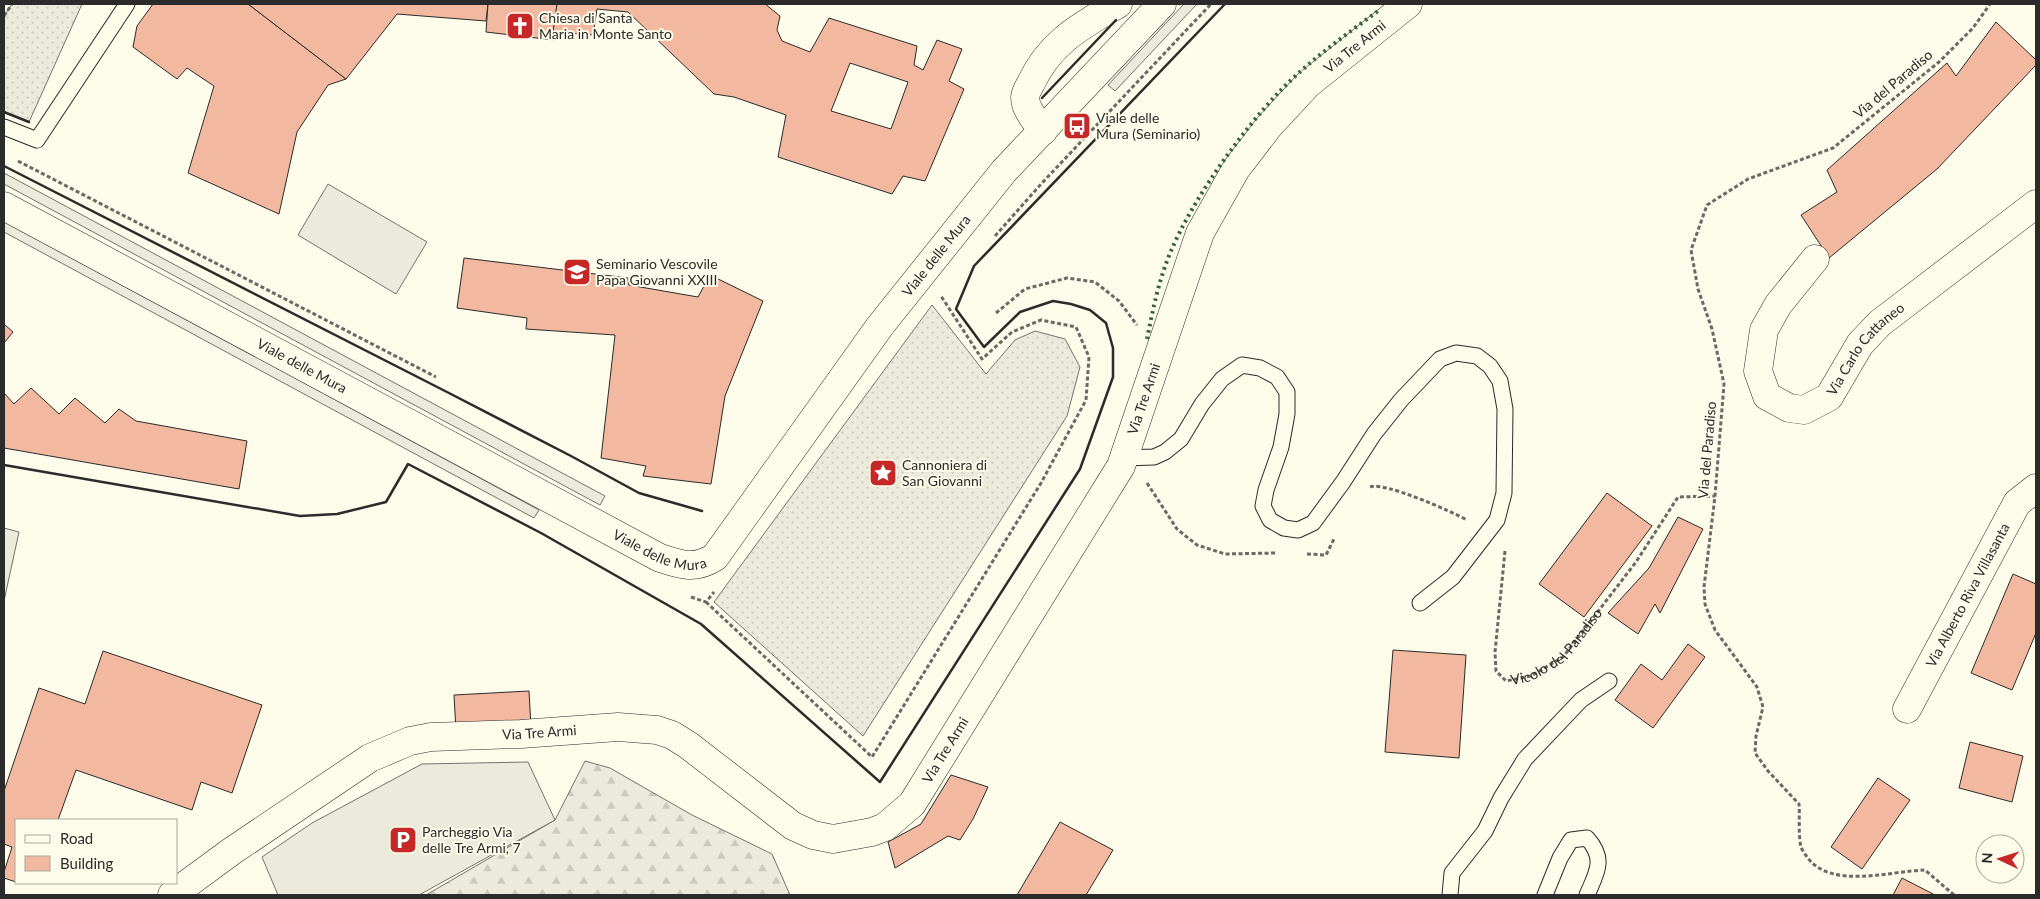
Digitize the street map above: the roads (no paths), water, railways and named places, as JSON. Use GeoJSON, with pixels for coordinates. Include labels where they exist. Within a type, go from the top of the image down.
{"type":"FeatureCollection","features":[{"type":"Feature","properties":{"kind":"street"},"geometry":{"type":"LineString","coordinates":[[1043,131],[1029,111],[1025,96],[1034,75],[1055,45],[1083,24],[1118,4]]}},
{"type":"Feature","properties":{"kind":"street","name":"Viale delle Mura"},"geometry":{"type":"LineString","coordinates":[[4,206],[660,558],[697,566],[715,557],[880,326],[1004,171],[1162,4]]}},
{"type":"Feature","properties":{"kind":"street","name":"Via Tre Armi"},"geometry":{"type":"LineString","coordinates":[[172,895],[232,851],[370,758],[410,741],[431,737],[521,734],[618,727],[656,730],[672,735],[688,745],[793,826],[813,835],[833,839],[852,837],[885,827],[912,804],[1122,462],[1200,233],[1236,169],[1269,126],[1308,84],[1408,4]]}},
{"type":"Feature","properties":{"kind":"street","name":"Via Carlo Cattaneo"},"geometry":{"type":"LineString","coordinates":[[1815,259],[1778,305],[1764,330],[1758,371],[1767,396],[1788,408],[1804,410],[1829,397],[1860,344],[1880,323],[2036,204]]}},
{"type":"Feature","properties":{"kind":"street","name":"Via Alberto Riva Villasanta"},"geometry":{"type":"LineString","coordinates":[[1907,709],[2017,503],[2036,488]]}},
{"type":"Feature","properties":{"kind":"lane"},"geometry":{"type":"LineString","coordinates":[[4,127],[37,140],[127,4]]}},
{"type":"Feature","properties":{"kind":"lane"},"geometry":{"type":"LineString","coordinates":[[1122,462],[1154,457],[1165,452],[1181,439],[1202,404],[1222,380],[1242,365],[1260,368],[1277,377],[1287,392],[1287,414],[1281,447],[1266,490],[1263,506],[1270,520],[1284,528],[1298,530],[1313,523],[1343,482],[1374,434],[1401,400],[1440,359],[1456,353],[1478,356],[1490,366],[1500,381],[1505,409],[1504,493],[1497,520],[1488,533],[1453,577],[1420,603]]}},
{"type":"Feature","properties":{"kind":"lane"},"geometry":{"type":"LineString","coordinates":[[1450,895],[1452,873],[1485,831],[1501,798],[1525,759],[1580,700],[1609,681]]}},
{"type":"Feature","properties":{"kind":"lane"},"geometry":{"type":"LineString","coordinates":[[1545,895],[1560,858],[1571,840],[1587,838],[1597,850],[1598,865],[1587,895]]}},
{"type":"Feature","properties":{"kind":"place","name":"Chiesa di Santa Maria in Monte Santo"},"geometry":{"type":"Point","coordinates":[520,26]}},
{"type":"Feature","properties":{"kind":"place","name":"Viale delle Mura (Seminario)"},"geometry":{"type":"Point","coordinates":[1077,126]}},
{"type":"Feature","properties":{"kind":"place","name":"Seminario Vescovile Papa Giovanni XXIII"},"geometry":{"type":"Point","coordinates":[577,272]}},
{"type":"Feature","properties":{"kind":"place","name":"Cannoniera di San Giovanni"},"geometry":{"type":"Point","coordinates":[883,473]}},
{"type":"Feature","properties":{"kind":"place","name":"Parcheggio Via delle Tre Armi, 7"},"geometry":{"type":"Point","coordinates":[403,840]}}]}
